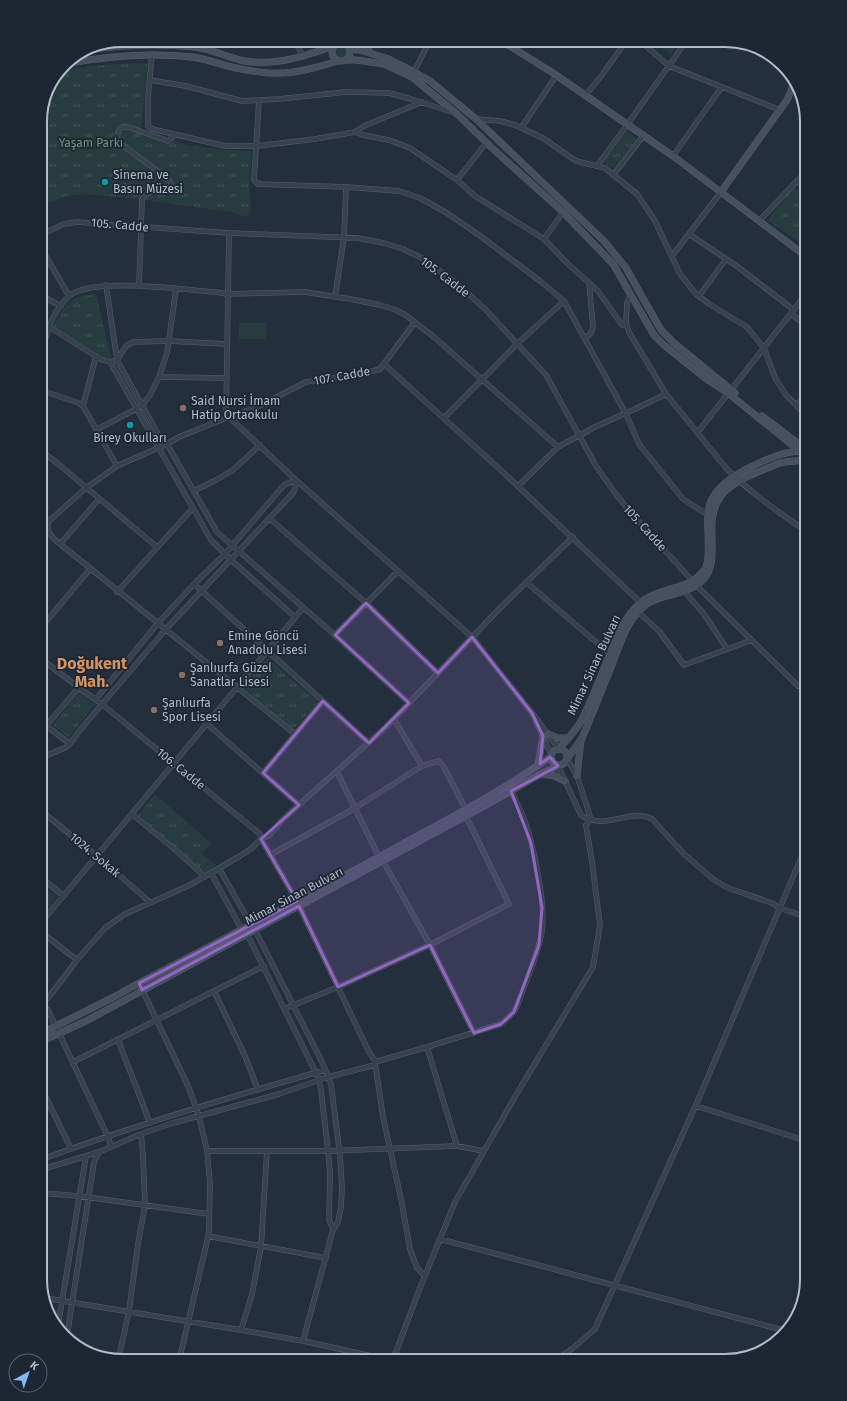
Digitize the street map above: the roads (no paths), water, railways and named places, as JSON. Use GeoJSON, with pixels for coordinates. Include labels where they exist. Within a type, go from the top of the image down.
{"type":"FeatureCollection","features":[{"type":"Feature","properties":{"kind":"main road"},"geometry":{"type":"LineString","coordinates":[[196,47],[244,60],[259,62],[282,61],[303,56],[327,47]]}},
{"type":"Feature","properties":{"kind":"main road"},"geometry":{"type":"LineString","coordinates":[[335,47],[332,54],[338,61]]}},
{"type":"Feature","properties":{"kind":"main road"},"geometry":{"type":"LineString","coordinates":[[363,47],[374,55]]}},
{"type":"Feature","properties":{"kind":"main road"},"geometry":{"type":"LineString","coordinates":[[512,47],[673,156],[800,252]]}},
{"type":"Feature","properties":{"kind":"main road"},"geometry":{"type":"LineString","coordinates":[[346,60],[349,56],[349,48],[386,58],[430,81],[476,119],[604,242],[626,268],[661,330],[729,392],[800,451]]}},
{"type":"Feature","properties":{"kind":"main road"},"geometry":{"type":"LineString","coordinates":[[77,62],[126,55],[152,54],[194,57],[234,68],[282,73],[304,70],[338,61],[356,60],[384,64],[412,77],[457,114],[486,143],[563,212],[613,264],[654,335],[664,345],[699,373],[729,392],[800,446]]}},
{"type":"Feature","properties":{"kind":"main road"},"geometry":{"type":"LineString","coordinates":[[721,192],[787,100],[792,89]]}},
{"type":"Feature","properties":{"kind":"main road","name":"Mimar Sinan Bulvarı"},"geometry":{"type":"LineString","coordinates":[[559,749],[580,723],[620,629],[628,616],[648,597],[695,583],[705,569],[707,563],[709,506],[713,497],[720,488],[737,478],[751,467],[783,454],[800,451]]}},
{"type":"Feature","properties":{"kind":"main road","name":"Mimar Sinan Bulvarı"},"geometry":{"type":"LineString","coordinates":[[567,759],[582,738],[628,626],[638,612],[646,605],[664,596],[684,591],[705,578],[710,570],[712,561],[712,520],[716,504],[726,490],[737,478],[779,463],[800,461]]}},
{"type":"Feature","properties":{"kind":"main road"},"geometry":{"type":"LineString","coordinates":[[538,765],[546,735],[558,738],[568,738]]}},
{"type":"Feature","properties":{"kind":"main road"},"geometry":{"type":"LineString","coordinates":[[577,776],[582,738]]}},
{"type":"Feature","properties":{"kind":"main road"},"geometry":{"type":"LineString","coordinates":[[559,749],[565,752],[567,759],[564,764],[558,766],[552,762],[550,755],[555,750],[559,749]]}},
{"type":"Feature","properties":{"kind":"main road","name":"Mimar Sinan Bulvarı"},"geometry":{"type":"LineString","coordinates":[[466,813],[514,782],[550,755]]}},
{"type":"Feature","properties":{"kind":"main road","name":"Mimar Sinan Bulvarı"},"geometry":{"type":"LineString","coordinates":[[47,1030],[242,930],[253,927],[466,813],[558,766]]}},
{"type":"Feature","properties":{"kind":"main road"},"geometry":{"type":"LineString","coordinates":[[541,774],[555,776],[565,781]]}},
{"type":"Feature","properties":{"kind":"main road","name":"Mimar Sinan Bulvarı"},"geometry":{"type":"LineString","coordinates":[[47,1038],[86,1021],[247,934],[253,927]]}},
{"type":"Feature","properties":{"kind":"street"},"geometry":{"type":"LineString","coordinates":[[298,47],[303,56]]}},
{"type":"Feature","properties":{"kind":"street"},"geometry":{"type":"LineString","coordinates":[[414,72],[426,47]]}},
{"type":"Feature","properties":{"kind":"street"},"geometry":{"type":"LineString","coordinates":[[584,96],[606,70],[622,47]]}},
{"type":"Feature","properties":{"kind":"street"},"geometry":{"type":"LineString","coordinates":[[647,47],[669,66],[721,88],[780,110]]}},
{"type":"Feature","properties":{"kind":"street"},"geometry":{"type":"LineString","coordinates":[[597,166],[682,47]]}},
{"type":"Feature","properties":{"kind":"street"},"geometry":{"type":"LineString","coordinates":[[152,54],[148,126],[152,129],[225,146],[257,146],[315,139],[355,132],[364,126],[422,102]]}},
{"type":"Feature","properties":{"kind":"street"},"geometry":{"type":"LineString","coordinates":[[521,128],[556,76]]}},
{"type":"Feature","properties":{"kind":"street"},"geometry":{"type":"LineString","coordinates":[[150,80],[186,86],[242,101],[346,92],[389,93],[457,114]]}},
{"type":"Feature","properties":{"kind":"street"},"geometry":{"type":"LineString","coordinates":[[673,156],[721,88]]}},
{"type":"Feature","properties":{"kind":"street"},"geometry":{"type":"LineString","coordinates":[[259,100],[254,180],[258,184],[346,187],[399,191],[420,198],[447,213],[480,235],[564,301],[626,414],[639,444],[659,472],[683,499],[708,514]]}},
{"type":"Feature","properties":{"kind":"street"},"geometry":{"type":"LineString","coordinates":[[476,119],[500,121],[521,128],[543,138],[576,161],[605,168],[637,194],[654,221],[680,274],[698,296],[747,327],[764,348],[775,378],[786,395],[800,409]]}},
{"type":"Feature","properties":{"kind":"street"},"geometry":{"type":"LineString","coordinates":[[139,286],[142,199],[145,194],[154,190],[170,190],[172,187],[170,181],[121,144],[116,138],[122,127],[128,127],[168,141],[175,134]]}},
{"type":"Feature","properties":{"kind":"street"},"geometry":{"type":"LineString","coordinates":[[355,132],[389,140],[410,148],[457,180],[475,196],[544,239],[568,264],[598,291],[620,323],[622,325],[626,324]]}},
{"type":"Feature","properties":{"kind":"street"},"geometry":{"type":"LineString","coordinates":[[614,174],[644,136]]}},
{"type":"Feature","properties":{"kind":"street"},"geometry":{"type":"LineString","coordinates":[[457,180],[486,143]]}},
{"type":"Feature","properties":{"kind":"street"},"geometry":{"type":"LineString","coordinates":[[759,221],[800,178]]}},
{"type":"Feature","properties":{"kind":"street"},"geometry":{"type":"LineString","coordinates":[[335,297],[344,237],[346,187]]}},
{"type":"Feature","properties":{"kind":"street"},"geometry":{"type":"LineString","coordinates":[[672,256],[721,192]]}},
{"type":"Feature","properties":{"kind":"street"},"geometry":{"type":"LineString","coordinates":[[544,239],[563,212]]}},
{"type":"Feature","properties":{"kind":"street","name":"105. Cadde"},"geometry":{"type":"LineString","coordinates":[[47,232],[64,224],[76,222],[228,233],[358,238],[384,243],[403,249],[426,260],[462,288],[486,310],[546,376],[580,434],[596,466],[614,493],[695,583],[798,686]]}},
{"type":"Feature","properties":{"kind":"street"},"geometry":{"type":"LineString","coordinates":[[228,233],[228,418],[260,445],[296,480],[472,637],[532,713],[546,735],[559,749]]}},
{"type":"Feature","properties":{"kind":"street"},"geometry":{"type":"LineString","coordinates":[[689,234],[726,259],[800,319]]}},
{"type":"Feature","properties":{"kind":"street"},"geometry":{"type":"LineString","coordinates":[[47,258],[69,296]]}},
{"type":"Feature","properties":{"kind":"street"},"geometry":{"type":"LineString","coordinates":[[698,296],[726,259]]}},
{"type":"Feature","properties":{"kind":"street"},"geometry":{"type":"LineString","coordinates":[[585,339],[591,333],[593,326],[589,283]]}},
{"type":"Feature","properties":{"kind":"street"},"geometry":{"type":"LineString","coordinates":[[106,285],[117,360],[163,445],[193,508],[211,540],[295,617]]}},
{"type":"Feature","properties":{"kind":"street"},"geometry":{"type":"LineString","coordinates":[[47,331],[56,312],[69,296],[91,287],[106,285],[139,286],[228,294],[304,292],[380,305],[396,310],[415,322],[558,447]]}},
{"type":"Feature","properties":{"kind":"street"},"geometry":{"type":"LineString","coordinates":[[96,430],[142,406],[150,395],[159,377],[170,341],[176,289]]}},
{"type":"Feature","properties":{"kind":"street"},"geometry":{"type":"LineString","coordinates":[[631,294],[627,303],[626,324],[629,332],[666,394],[697,433],[737,478],[800,527]]}},
{"type":"Feature","properties":{"kind":"street"},"geometry":{"type":"LineString","coordinates":[[47,299],[61,306]]}},
{"type":"Feature","properties":{"kind":"street"},"geometry":{"type":"LineString","coordinates":[[444,418],[517,344],[564,301]]}},
{"type":"Feature","properties":{"kind":"street"},"geometry":{"type":"LineString","coordinates":[[697,433],[800,302]]}},
{"type":"Feature","properties":{"kind":"street","name":"107. Cadde"},"geometry":{"type":"LineString","coordinates":[[48,529],[49,521],[54,516],[86,488],[117,466],[179,437],[257,407],[306,382],[361,374],[380,369],[415,322]]}},
{"type":"Feature","properties":{"kind":"street"},"geometry":{"type":"LineString","coordinates":[[48,326],[96,356],[110,362],[136,409],[163,445],[194,491],[217,532],[335,635],[409,703]]}},
{"type":"Feature","properties":{"kind":"street"},"geometry":{"type":"LineString","coordinates":[[110,362],[117,360],[126,346],[133,342],[170,341],[227,344]]}},
{"type":"Feature","properties":{"kind":"street"},"geometry":{"type":"LineString","coordinates":[[83,406],[96,356]]}},
{"type":"Feature","properties":{"kind":"street"},"geometry":{"type":"LineString","coordinates":[[384,364],[573,537],[641,603]]}},
{"type":"Feature","properties":{"kind":"street"},"geometry":{"type":"LineString","coordinates":[[159,377],[227,378]]}},
{"type":"Feature","properties":{"kind":"street"},"geometry":{"type":"LineString","coordinates":[[47,392],[79,403],[83,406],[117,466]]}},
{"type":"Feature","properties":{"kind":"street"},"geometry":{"type":"LineString","coordinates":[[518,486],[558,447],[580,434],[626,414],[666,394]]}},
{"type":"Feature","properties":{"kind":"street"},"geometry":{"type":"LineString","coordinates":[[794,403],[800,401]]}},
{"type":"Feature","properties":{"kind":"street"},"geometry":{"type":"LineString","coordinates":[[194,491],[233,470],[260,445]]}},
{"type":"Feature","properties":{"kind":"street"},"geometry":{"type":"LineString","coordinates":[[47,455],[157,547]]}},
{"type":"Feature","properties":{"kind":"street"},"geometry":{"type":"LineString","coordinates":[[47,755],[65,748],[70,744],[80,730],[103,705],[166,629],[293,493],[296,480]]}},
{"type":"Feature","properties":{"kind":"street"},"geometry":{"type":"LineString","coordinates":[[96,699],[158,623],[194,584],[225,554],[284,485],[296,480]]}},
{"type":"Feature","properties":{"kind":"street"},"geometry":{"type":"LineString","coordinates":[[60,544],[99,499]]}},
{"type":"Feature","properties":{"kind":"street"},"geometry":{"type":"LineString","coordinates":[[118,592],[193,508]]}},
{"type":"Feature","properties":{"kind":"street"},"geometry":{"type":"LineString","coordinates":[[269,518],[366,603],[438,673]]}},
{"type":"Feature","properties":{"kind":"street"},"geometry":{"type":"LineString","coordinates":[[48,529],[54,539],[90,569],[295,734]]}},
{"type":"Feature","properties":{"kind":"street"},"geometry":{"type":"LineString","coordinates":[[111,1146],[60,1032],[48,1010],[48,998],[76,960],[105,928],[125,914],[205,877],[252,848],[261,839],[269,836],[282,820],[394,719],[526,582],[573,537]]}},
{"type":"Feature","properties":{"kind":"street"},"geometry":{"type":"LineString","coordinates":[[47,621],[90,569]]}},
{"type":"Feature","properties":{"kind":"street"},"geometry":{"type":"LineString","coordinates":[[335,635],[398,571]]}},
{"type":"Feature","properties":{"kind":"street"},"geometry":{"type":"LineString","coordinates":[[526,582],[610,654]]}},
{"type":"Feature","properties":{"kind":"street"},"geometry":{"type":"LineString","coordinates":[[194,584],[267,652],[369,743]]}},
{"type":"Feature","properties":{"kind":"street"},"geometry":{"type":"LineString","coordinates":[[684,591],[704,614],[727,649]]}},
{"type":"Feature","properties":{"kind":"street"},"geometry":{"type":"LineString","coordinates":[[47,916],[98,857],[173,763],[303,608]]}},
{"type":"Feature","properties":{"kind":"street"},"geometry":{"type":"LineString","coordinates":[[638,612],[659,631],[684,665],[752,640]]}},
{"type":"Feature","properties":{"kind":"street","name":"106. Cadde"},"geometry":{"type":"LineString","coordinates":[[47,663],[96,699],[260,834],[261,839],[298,903],[375,1063]]}},
{"type":"Feature","properties":{"kind":"street"},"geometry":{"type":"LineString","coordinates":[[47,725],[78,687]]}},
{"type":"Feature","properties":{"kind":"street"},"geometry":{"type":"LineString","coordinates":[[263,773],[323,701]]}},
{"type":"Feature","properties":{"kind":"street"},"geometry":{"type":"LineString","coordinates":[[394,719],[422,766]]}},
{"type":"Feature","properties":{"kind":"street"},"geometry":{"type":"LineString","coordinates":[[206,723],[299,805]]}},
{"type":"Feature","properties":{"kind":"street"},"geometry":{"type":"LineString","coordinates":[[47,727],[70,744]]}},
{"type":"Feature","properties":{"kind":"street"},"geometry":{"type":"LineString","coordinates":[[546,735],[550,755]]}},
{"type":"Feature","properties":{"kind":"street"},"geometry":{"type":"LineString","coordinates":[[567,759],[577,776],[591,819]]}},
{"type":"Feature","properties":{"kind":"street"},"geometry":{"type":"LineString","coordinates":[[270,854],[355,808],[422,766],[439,761],[444,767],[508,904],[430,946],[294,1006],[284,1009]]}},
{"type":"Feature","properties":{"kind":"street"},"geometry":{"type":"LineString","coordinates":[[558,766],[581,816],[586,819],[603,822],[632,816],[646,816],[652,819],[684,854],[713,879],[728,888],[767,901],[779,908],[800,915]]}},
{"type":"Feature","properties":{"kind":"street"},"geometry":{"type":"LineString","coordinates":[[337,772],[381,859],[430,946],[474,1033]]}},
{"type":"Feature","properties":{"kind":"street"},"geometry":{"type":"LineString","coordinates":[[47,1168],[99,1152],[141,1134],[279,1094],[378,1061],[427,1048],[501,1024],[514,1012],[518,1004],[539,945],[542,929],[542,907],[531,843],[523,817],[511,791]]}},
{"type":"Feature","properties":{"kind":"street"},"geometry":{"type":"LineString","coordinates":[[133,814],[179,852],[205,877]]}},
{"type":"Feature","properties":{"kind":"street","name":"1024. Sokak"},"geometry":{"type":"LineString","coordinates":[[47,816],[98,857],[149,902]]}},
{"type":"Feature","properties":{"kind":"street"},"geometry":{"type":"LineString","coordinates":[[395,1354],[455,1202],[516,1095],[593,968],[600,925],[586,825],[591,819]]}},
{"type":"Feature","properties":{"kind":"street"},"geometry":{"type":"LineString","coordinates":[[565,1354],[595,1329],[616,1285],[644,1218],[696,1106],[800,860]]}},
{"type":"Feature","properties":{"kind":"street"},"geometry":{"type":"LineString","coordinates":[[219,868],[253,927],[294,1006],[326,1070],[331,1084],[342,1188],[340,1207],[338,1222],[333,1230],[303,1341]]}},
{"type":"Feature","properties":{"kind":"street"},"geometry":{"type":"LineString","coordinates":[[210,874],[242,930]]}},
{"type":"Feature","properties":{"kind":"street"},"geometry":{"type":"LineString","coordinates":[[47,883],[64,896]]}},
{"type":"Feature","properties":{"kind":"street"},"geometry":{"type":"LineString","coordinates":[[247,934],[316,1072],[319,1081],[330,1172],[329,1219],[333,1230]]}},
{"type":"Feature","properties":{"kind":"street"},"geometry":{"type":"LineString","coordinates":[[47,937],[76,960]]}},
{"type":"Feature","properties":{"kind":"street"},"geometry":{"type":"LineString","coordinates":[[73,1062],[264,966]]}},
{"type":"Feature","properties":{"kind":"street"},"geometry":{"type":"LineString","coordinates":[[138,983],[189,1088],[197,1109],[207,1151],[210,1183],[208,1236],[181,1354]]}},
{"type":"Feature","properties":{"kind":"street"},"geometry":{"type":"LineString","coordinates":[[214,991],[245,1056],[258,1090]]}},
{"type":"Feature","properties":{"kind":"street"},"geometry":{"type":"LineString","coordinates":[[118,1040],[150,1123]]}},
{"type":"Feature","properties":{"kind":"street"},"geometry":{"type":"LineString","coordinates":[[427,1048],[457,1146]]}},
{"type":"Feature","properties":{"kind":"street"},"geometry":{"type":"LineString","coordinates":[[375,1063],[410,1249],[417,1268],[425,1276]]}},
{"type":"Feature","properties":{"kind":"street"},"geometry":{"type":"LineString","coordinates":[[47,1158],[150,1123],[326,1070]]}},
{"type":"Feature","properties":{"kind":"street"},"geometry":{"type":"LineString","coordinates":[[47,1099],[71,1149]]}},
{"type":"Feature","properties":{"kind":"street"},"geometry":{"type":"LineString","coordinates":[[696,1106],[800,1139]]}},
{"type":"Feature","properties":{"kind":"street"},"geometry":{"type":"LineString","coordinates":[[120,1354],[129,1311],[138,1244],[146,1205],[144,1156],[141,1134]]}},
{"type":"Feature","properties":{"kind":"street"},"geometry":{"type":"LineString","coordinates":[[207,1151],[328,1151],[457,1146],[484,1151]]}},
{"type":"Feature","properties":{"kind":"street"},"geometry":{"type":"LineString","coordinates":[[241,1330],[252,1294],[261,1247],[267,1151]]}},
{"type":"Feature","properties":{"kind":"street"},"geometry":{"type":"LineString","coordinates":[[68,1330],[94,1162],[99,1152]]}},
{"type":"Feature","properties":{"kind":"street"},"geometry":{"type":"LineString","coordinates":[[59,1319],[86,1156]]}},
{"type":"Feature","properties":{"kind":"street"},"geometry":{"type":"LineString","coordinates":[[47,1194],[79,1196],[209,1214]]}},
{"type":"Feature","properties":{"kind":"street"},"geometry":{"type":"LineString","coordinates":[[208,1236],[326,1258]]}},
{"type":"Feature","properties":{"kind":"street"},"geometry":{"type":"LineString","coordinates":[[440,1239],[780,1329]]}},
{"type":"Feature","properties":{"kind":"street"},"geometry":{"type":"LineString","coordinates":[[50,1299],[188,1320],[303,1341],[362,1354]]}},
{"type":"Feature","properties":{"kind":"place","name":"Sinema ve Basın Müzesi"},"geometry":{"type":"Point","coordinates":[105,182]}},
{"type":"Feature","properties":{"kind":"place","name":"Said Nursi İmam Hatip Ortaokulu"},"geometry":{"type":"Point","coordinates":[183,408]}},
{"type":"Feature","properties":{"kind":"place","name":"Birey Okulları"},"geometry":{"type":"Point","coordinates":[130,425]}},
{"type":"Feature","properties":{"kind":"place","name":"Emine Göncü Anadolu Lisesi"},"geometry":{"type":"Point","coordinates":[220,643]}},
{"type":"Feature","properties":{"kind":"place","name":"Şanlıurfa Güzel Sanatlar Lisesi"},"geometry":{"type":"Point","coordinates":[182,675]}},
{"type":"Feature","properties":{"kind":"place","name":"Şanlıurfa Spor Lisesi"},"geometry":{"type":"Point","coordinates":[154,710]}},
{"type":"Feature","properties":{"kind":"district","name":"Doğukent Mah."},"geometry":{"type":"Point","coordinates":[92,672]}},
{"type":"Feature","properties":{"kind":"park label","name":"Yaşam Parkı"},"geometry":{"type":"Point","coordinates":[91,143]}}]}
